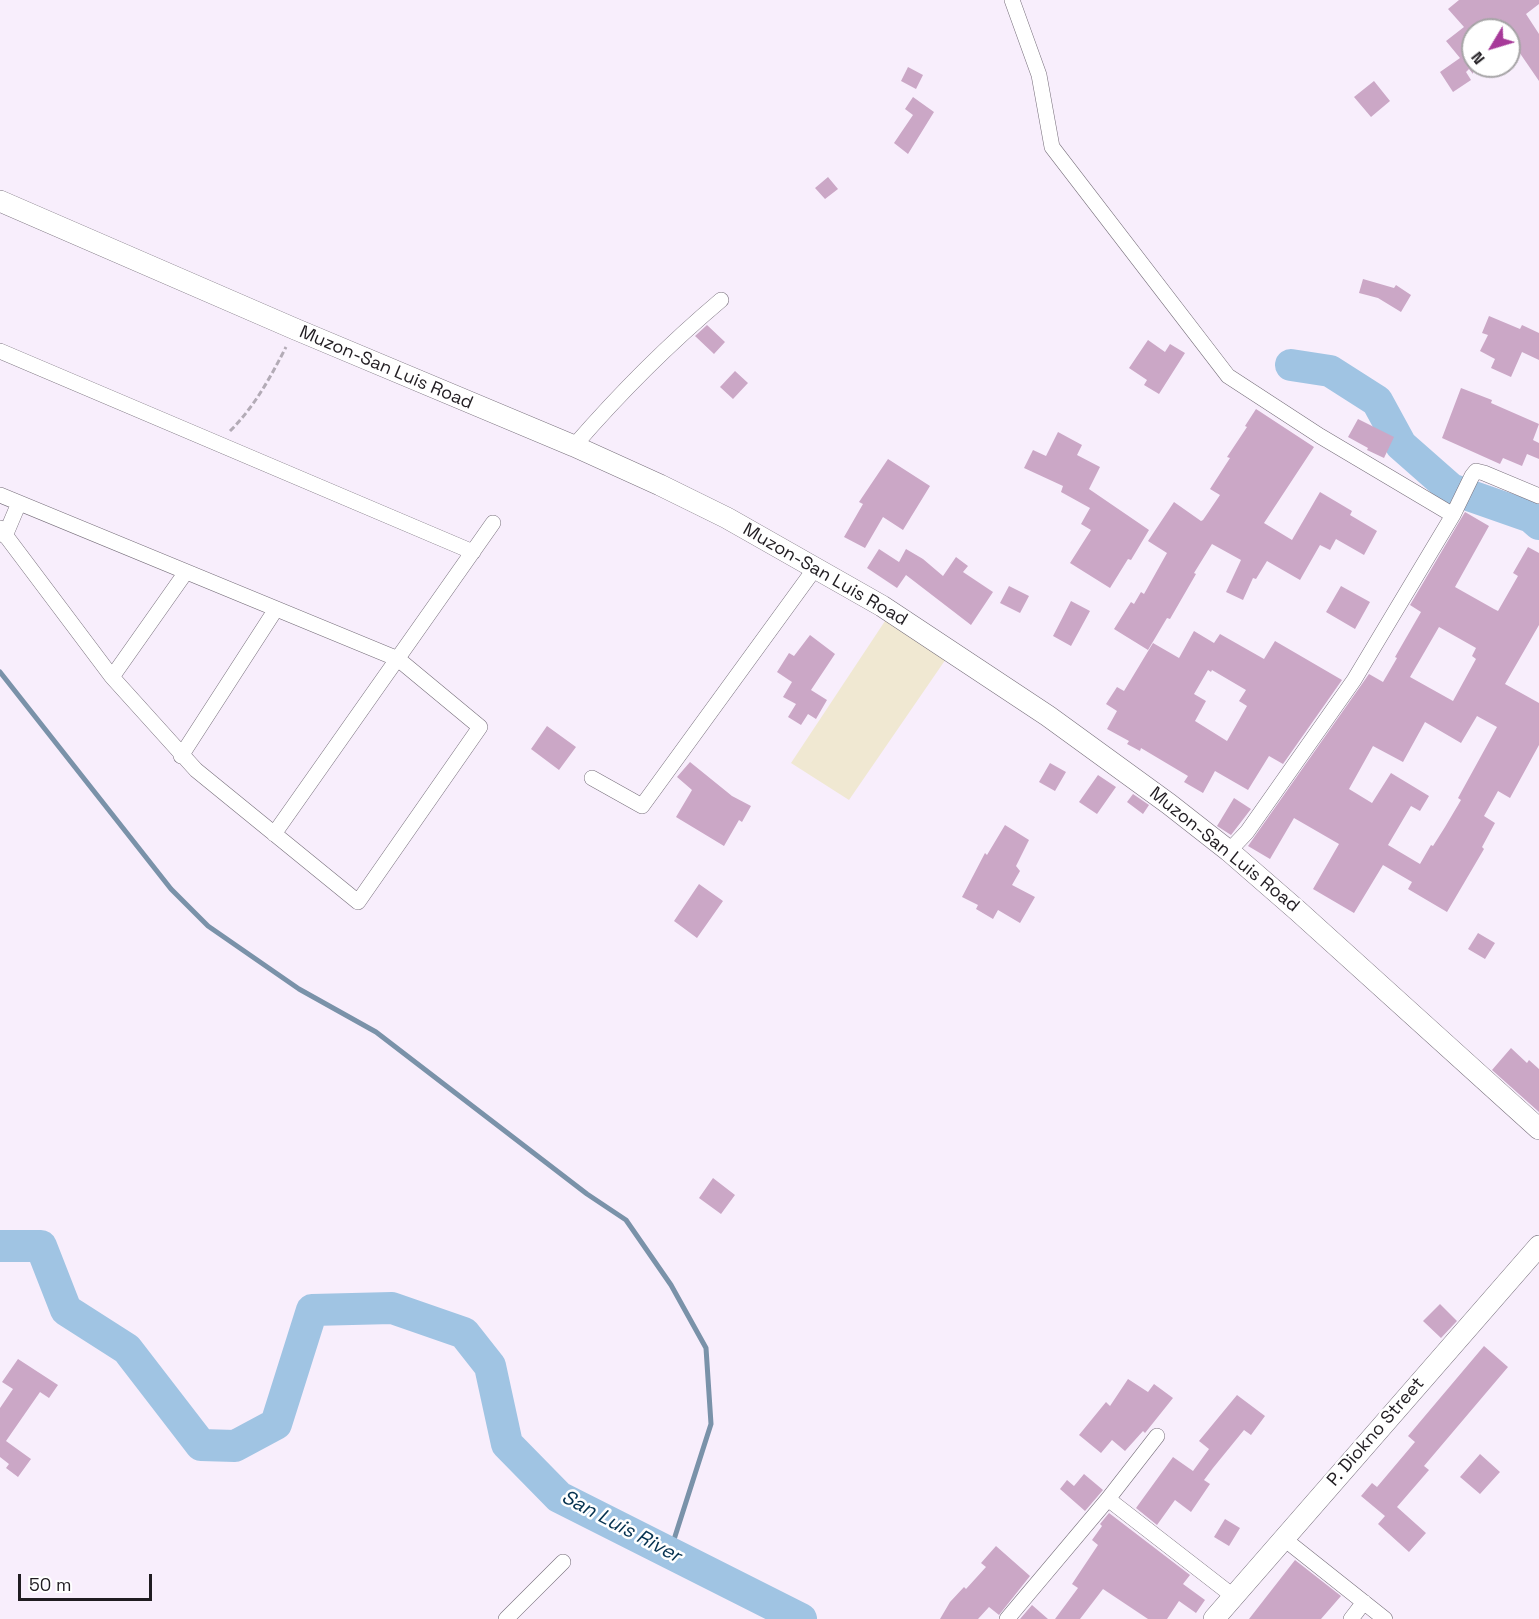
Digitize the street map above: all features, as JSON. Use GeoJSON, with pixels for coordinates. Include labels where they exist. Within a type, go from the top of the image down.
{"type":"FeatureCollection","features":[{"type":"Feature","properties":{"kind":"main road","name":"Muzon-San Luis Road"},"geometry":{"type":"LineString","coordinates":[[0,201],[295,329],[574,446],[660,485],[727,518],[882,606],[1048,716],[1170,804],[1299,911],[1539,1129]]}},
{"type":"Feature","properties":{"kind":"main road","name":"P. Diokno Street"},"geometry":{"type":"LineString","coordinates":[[1214,1619],[1539,1246]]}},
{"type":"Feature","properties":{"kind":"street"},"geometry":{"type":"LineString","coordinates":[[1012,0],[1039,75],[1052,147],[1228,376],[1320,436],[1456,508]]}},
{"type":"Feature","properties":{"kind":"street"},"geometry":{"type":"LineString","coordinates":[[574,446],[605,411],[695,322],[722,300]]}},
{"type":"Feature","properties":{"kind":"street"},"geometry":{"type":"LineString","coordinates":[[0,351],[473,552]]}},
{"type":"Feature","properties":{"kind":"street"},"geometry":{"type":"LineString","coordinates":[[1229,851],[1247,832],[1354,680],[1476,471],[1484,472],[1539,496]]}},
{"type":"Feature","properties":{"kind":"street"},"geometry":{"type":"LineString","coordinates":[[0,495],[398,659],[480,727],[358,902],[196,770],[112,677],[3,532],[19,503]]}},
{"type":"Feature","properties":{"kind":"street"},"geometry":{"type":"LineString","coordinates":[[274,834],[494,524]]}},
{"type":"Feature","properties":{"kind":"street"},"geometry":{"type":"LineString","coordinates":[[592,778],[642,806],[816,567]]}},
{"type":"Feature","properties":{"kind":"street"},"geometry":{"type":"LineString","coordinates":[[112,677],[186,572]]}},
{"type":"Feature","properties":{"kind":"street"},"geometry":{"type":"LineString","coordinates":[[181,756],[276,609]]}},
{"type":"Feature","properties":{"kind":"street"},"geometry":{"type":"LineString","coordinates":[[1007,1619],[1108,1499],[1157,1436]]}},
{"type":"Feature","properties":{"kind":"street"},"geometry":{"type":"LineString","coordinates":[[1108,1499],[1233,1596]]}},
{"type":"Feature","properties":{"kind":"street"},"geometry":{"type":"LineString","coordinates":[[1283,1538],[1385,1619]]}},
{"type":"Feature","properties":{"kind":"street"},"geometry":{"type":"LineString","coordinates":[[506,1619],[563,1562]]}},
{"type":"Feature","properties":{"kind":"street"},"geometry":{"type":"LineString","coordinates":[[1351,1619],[1364,1602]]}},
{"type":"Feature","properties":{"kind":"path"},"geometry":{"type":"LineString","coordinates":[[218,444],[249,412],[264,389],[295,329]]}},
{"type":"Feature","properties":{"kind":"shaded area"},"geometry":{"type":"Polygon","coordinates":[[[887,618],[948,656],[849,800],[791,763],[887,618]]]}},
{"type":"Feature","properties":{"kind":"building"},"geometry":{"type":"Polygon","coordinates":[[[1459,0],[1539,0],[1539,4],[1526,14],[1539,34],[1539,81],[1521,55],[1521,18],[1461,18],[1461,24],[1448,9],[1459,0]]]}},
{"type":"Feature","properties":{"kind":"building"},"geometry":{"type":"Polygon","coordinates":[[[1461,29],[1461,78],[1471,80],[1453,92],[1440,72],[1460,58],[1446,41],[1461,29]]]}},
{"type":"Feature","properties":{"kind":"building"},"geometry":{"type":"Polygon","coordinates":[[[908,67],[923,75],[916,89],[901,81],[908,67]]]}},
{"type":"Feature","properties":{"kind":"building"},"geometry":{"type":"Polygon","coordinates":[[[1374,81],[1390,101],[1371,117],[1354,97],[1374,81]]]}},
{"type":"Feature","properties":{"kind":"building"},"geometry":{"type":"Polygon","coordinates":[[[913,97],[934,112],[908,154],[894,143],[913,115],[905,109],[913,97]]]}},
{"type":"Feature","properties":{"kind":"building"},"geometry":{"type":"Polygon","coordinates":[[[828,177],[838,189],[825,199],[815,188],[828,177]]]}},
{"type":"Feature","properties":{"kind":"building"},"geometry":{"type":"Polygon","coordinates":[[[1363,279],[1394,288],[1396,285],[1411,295],[1401,312],[1378,298],[1359,293],[1363,279]]]}},
{"type":"Feature","properties":{"kind":"building"},"geometry":{"type":"Polygon","coordinates":[[[1489,316],[1520,329],[1522,325],[1539,333],[1539,360],[1522,352],[1511,377],[1491,368],[1495,359],[1480,351],[1488,335],[1482,333],[1489,316]]]}},
{"type":"Feature","properties":{"kind":"building"},"geometry":{"type":"Polygon","coordinates":[[[707,325],[725,342],[714,354],[695,336],[707,325]]]}},
{"type":"Feature","properties":{"kind":"building"},"geometry":{"type":"Polygon","coordinates":[[[1148,340],[1165,352],[1170,344],[1185,353],[1159,394],[1144,385],[1147,380],[1129,368],[1148,340]]]}},
{"type":"Feature","properties":{"kind":"building"},"geometry":{"type":"Polygon","coordinates":[[[735,371],[748,383],[733,399],[720,387],[735,371]]]}},
{"type":"Feature","properties":{"kind":"building"},"geometry":{"type":"Polygon","coordinates":[[[1461,388],[1492,400],[1491,403],[1539,424],[1533,440],[1539,443],[1539,459],[1527,454],[1522,466],[1503,458],[1500,464],[1442,438],[1461,388]]]}},
{"type":"Feature","properties":{"kind":"building"},"geometry":{"type":"Polygon","coordinates":[[[1256,409],[1314,447],[1264,523],[1292,540],[1320,492],[1352,511],[1350,515],[1377,531],[1364,555],[1336,539],[1330,550],[1320,545],[1300,580],[1267,561],[1256,579],[1253,578],[1243,600],[1226,592],[1241,560],[1212,544],[1170,619],[1167,618],[1148,650],[1114,629],[1131,602],[1134,604],[1141,592],[1144,594],[1167,553],[1148,541],[1174,502],[1201,521],[1203,520],[1220,495],[1210,489],[1230,458],[1227,457],[1256,409]]]}},
{"type":"Feature","properties":{"kind":"building"},"geometry":{"type":"Polygon","coordinates":[[[1358,419],[1394,437],[1384,458],[1348,437],[1358,419]]]}},
{"type":"Feature","properties":{"kind":"building"},"geometry":{"type":"Polygon","coordinates":[[[1058,432],[1082,445],[1077,455],[1100,467],[1089,489],[1149,530],[1131,560],[1128,559],[1110,588],[1070,563],[1091,530],[1081,524],[1090,508],[1061,492],[1063,486],[1024,468],[1033,450],[1046,456],[1058,432]]]}},
{"type":"Feature","properties":{"kind":"building"},"geometry":{"type":"Polygon","coordinates":[[[888,459],[930,486],[903,530],[883,517],[865,548],[844,537],[863,504],[859,502],[888,459]]]}},
{"type":"Feature","properties":{"kind":"building"},"geometry":{"type":"Polygon","coordinates":[[[1465,512],[1489,526],[1455,587],[1494,609],[1498,611],[1518,576],[1513,573],[1528,547],[1539,553],[1539,625],[1505,684],[1539,703],[1539,745],[1510,798],[1498,791],[1484,816],[1495,823],[1482,847],[1484,849],[1447,912],[1408,889],[1412,882],[1383,865],[1354,913],[1313,889],[1339,844],[1294,818],[1270,859],[1248,846],[1369,674],[1383,682],[1421,612],[1410,605],[1465,512]],[[1439,627],[1410,677],[1453,701],[1476,659],[1472,656],[1476,648],[1439,627]],[[1477,716],[1461,743],[1425,722],[1403,762],[1373,746],[1349,789],[1372,803],[1391,773],[1429,796],[1420,811],[1411,806],[1388,845],[1420,864],[1461,800],[1458,798],[1497,727],[1477,716]]]}},
{"type":"Feature","properties":{"kind":"building"},"geometry":{"type":"Polygon","coordinates":[[[879,549],[899,562],[906,549],[923,559],[943,576],[956,557],[968,566],[963,572],[993,592],[971,625],[906,575],[897,588],[867,568],[879,549]]]}},
{"type":"Feature","properties":{"kind":"building"},"geometry":{"type":"Polygon","coordinates":[[[1009,586],[1029,596],[1020,613],[1000,603],[1009,586]]]}},
{"type":"Feature","properties":{"kind":"building"},"geometry":{"type":"Polygon","coordinates":[[[1341,586],[1370,602],[1355,629],[1326,612],[1341,586]]]}},
{"type":"Feature","properties":{"kind":"building"},"geometry":{"type":"Polygon","coordinates":[[[1071,601],[1090,611],[1071,646],[1053,636],[1071,601]]]}},
{"type":"Feature","properties":{"kind":"building"},"geometry":{"type":"Polygon","coordinates":[[[1194,631],[1214,643],[1220,634],[1264,659],[1275,641],[1342,680],[1283,764],[1269,756],[1248,790],[1215,771],[1203,793],[1184,782],[1188,776],[1141,748],[1140,751],[1127,744],[1129,741],[1107,729],[1117,711],[1106,704],[1117,687],[1124,691],[1153,643],[1179,658],[1194,631]],[[1208,670],[1194,694],[1206,701],[1195,721],[1227,741],[1247,706],[1239,701],[1246,690],[1212,670],[1211,672],[1208,670]]]}},
{"type":"Feature","properties":{"kind":"building"},"geometry":{"type":"Polygon","coordinates":[[[810,635],[835,654],[811,690],[827,700],[816,719],[808,714],[801,725],[788,717],[796,704],[783,697],[792,682],[777,672],[789,653],[794,656],[810,635]]]}},
{"type":"Feature","properties":{"kind":"building"},"geometry":{"type":"Polygon","coordinates":[[[547,726],[576,747],[559,770],[531,749],[547,726]]]}},
{"type":"Feature","properties":{"kind":"building"},"geometry":{"type":"Polygon","coordinates":[[[690,762],[732,796],[751,806],[742,822],[739,820],[724,846],[676,817],[692,790],[677,777],[690,762]]]}},
{"type":"Feature","properties":{"kind":"building"},"geometry":{"type":"Polygon","coordinates":[[[1050,763],[1066,772],[1055,791],[1039,782],[1050,763]]]}},
{"type":"Feature","properties":{"kind":"building"},"geometry":{"type":"Polygon","coordinates":[[[1098,775],[1116,787],[1097,814],[1079,802],[1098,775]]]}},
{"type":"Feature","properties":{"kind":"building"},"geometry":{"type":"Polygon","coordinates":[[[1133,794],[1149,805],[1143,814],[1127,802],[1133,794]]]}},
{"type":"Feature","properties":{"kind":"building"},"geometry":{"type":"Polygon","coordinates":[[[1234,798],[1251,809],[1231,835],[1217,826],[1234,798]]]}},
{"type":"Feature","properties":{"kind":"building"},"geometry":{"type":"Polygon","coordinates":[[[1005,825],[1029,840],[1016,866],[1020,871],[1012,885],[1035,897],[1020,923],[998,910],[993,919],[976,909],[978,905],[962,897],[985,853],[987,855],[1005,825]]]}},
{"type":"Feature","properties":{"kind":"building"},"geometry":{"type":"Polygon","coordinates":[[[699,884],[723,901],[697,938],[674,921],[699,884]]]}},
{"type":"Feature","properties":{"kind":"building"},"geometry":{"type":"Polygon","coordinates":[[[1478,933],[1495,943],[1485,959],[1468,949],[1478,933]]]}},
{"type":"Feature","properties":{"kind":"building"},"geometry":{"type":"Polygon","coordinates":[[[1511,1048],[1527,1063],[1529,1060],[1539,1069],[1539,1112],[1492,1070],[1511,1048]]]}},
{"type":"Feature","properties":{"kind":"building"},"geometry":{"type":"Polygon","coordinates":[[[713,1178],[735,1195],[721,1214],[699,1198],[713,1178]]]}},
{"type":"Feature","properties":{"kind":"building"},"geometry":{"type":"Polygon","coordinates":[[[1440,1304],[1457,1321],[1441,1338],[1423,1321],[1440,1304]]]}},
{"type":"Feature","properties":{"kind":"building"},"geometry":{"type":"Polygon","coordinates":[[[1484,1346],[1508,1367],[1424,1466],[1429,1470],[1397,1507],[1426,1533],[1409,1552],[1378,1524],[1385,1516],[1361,1496],[1372,1483],[1377,1487],[1415,1442],[1408,1436],[1484,1346]]]}},
{"type":"Feature","properties":{"kind":"building"},"geometry":{"type":"Polygon","coordinates":[[[18,1359],[58,1385],[49,1398],[40,1392],[6,1441],[31,1459],[18,1477],[6,1468],[9,1464],[0,1457],[0,1408],[13,1389],[2,1382],[18,1359]]]}},
{"type":"Feature","properties":{"kind":"building"},"geometry":{"type":"Polygon","coordinates":[[[1128,1379],[1148,1392],[1154,1384],[1173,1398],[1145,1433],[1143,1431],[1125,1451],[1112,1440],[1101,1453],[1079,1435],[1106,1402],[1110,1406],[1128,1379]]]}},
{"type":"Feature","properties":{"kind":"building"},"geometry":{"type":"Polygon","coordinates":[[[1237,1395],[1265,1416],[1251,1435],[1244,1430],[1213,1468],[1204,1480],[1210,1484],[1191,1512],[1175,1500],[1157,1525],[1136,1508],[1173,1457],[1193,1471],[1209,1449],[1199,1441],[1237,1395]]]}},
{"type":"Feature","properties":{"kind":"building"},"geometry":{"type":"Polygon","coordinates":[[[1480,1454],[1500,1472],[1480,1494],[1460,1477],[1480,1454]]]}},
{"type":"Feature","properties":{"kind":"building"},"geometry":{"type":"Polygon","coordinates":[[[1084,1474],[1103,1490],[1085,1511],[1060,1489],[1067,1480],[1074,1486],[1084,1474]]]}},
{"type":"Feature","properties":{"kind":"building"},"geometry":{"type":"Polygon","coordinates":[[[1109,1513],[1190,1575],[1183,1584],[1205,1600],[1196,1613],[1179,1601],[1167,1619],[1148,1619],[1103,1589],[1080,1619],[1055,1619],[1078,1588],[1072,1584],[1098,1545],[1092,1540],[1109,1513]]]}},
{"type":"Feature","properties":{"kind":"building"},"geometry":{"type":"Polygon","coordinates":[[[1225,1519],[1240,1528],[1229,1546],[1214,1537],[1225,1519]]]}},
{"type":"Feature","properties":{"kind":"building"},"geometry":{"type":"Polygon","coordinates":[[[996,1546],[1030,1576],[999,1615],[989,1607],[978,1619],[940,1619],[950,1602],[964,1587],[966,1589],[986,1567],[981,1563],[996,1546]]]}},
{"type":"Feature","properties":{"kind":"building"},"geometry":{"type":"Polygon","coordinates":[[[1295,1560],[1341,1596],[1321,1619],[1249,1619],[1295,1560]]]}},
{"type":"Feature","properties":{"kind":"building"},"geometry":{"type":"Polygon","coordinates":[[[1032,1605],[1048,1619],[1020,1619],[1032,1605]]]}},
{"type":"Feature","properties":{"kind":"waterway"},"geometry":{"type":"LineString","coordinates":[[1291,365],[1330,371],[1377,401],[1401,445],[1451,489],[1531,517],[1539,524]]}},
{"type":"Feature","properties":{"kind":"waterway"},"geometry":{"type":"LineString","coordinates":[[0,672],[171,889],[208,926],[299,989],[376,1032],[587,1194],[626,1220],[671,1285],[706,1348],[711,1424],[670,1552]]}},
{"type":"Feature","properties":{"kind":"waterway","name":"San Luis River"},"geometry":{"type":"LineString","coordinates":[[0,1246],[41,1246],[66,1310],[127,1349],[201,1445],[235,1446],[276,1424],[312,1310],[392,1308],[464,1333],[490,1366],[507,1444],[559,1497],[801,1619]]}}]}
